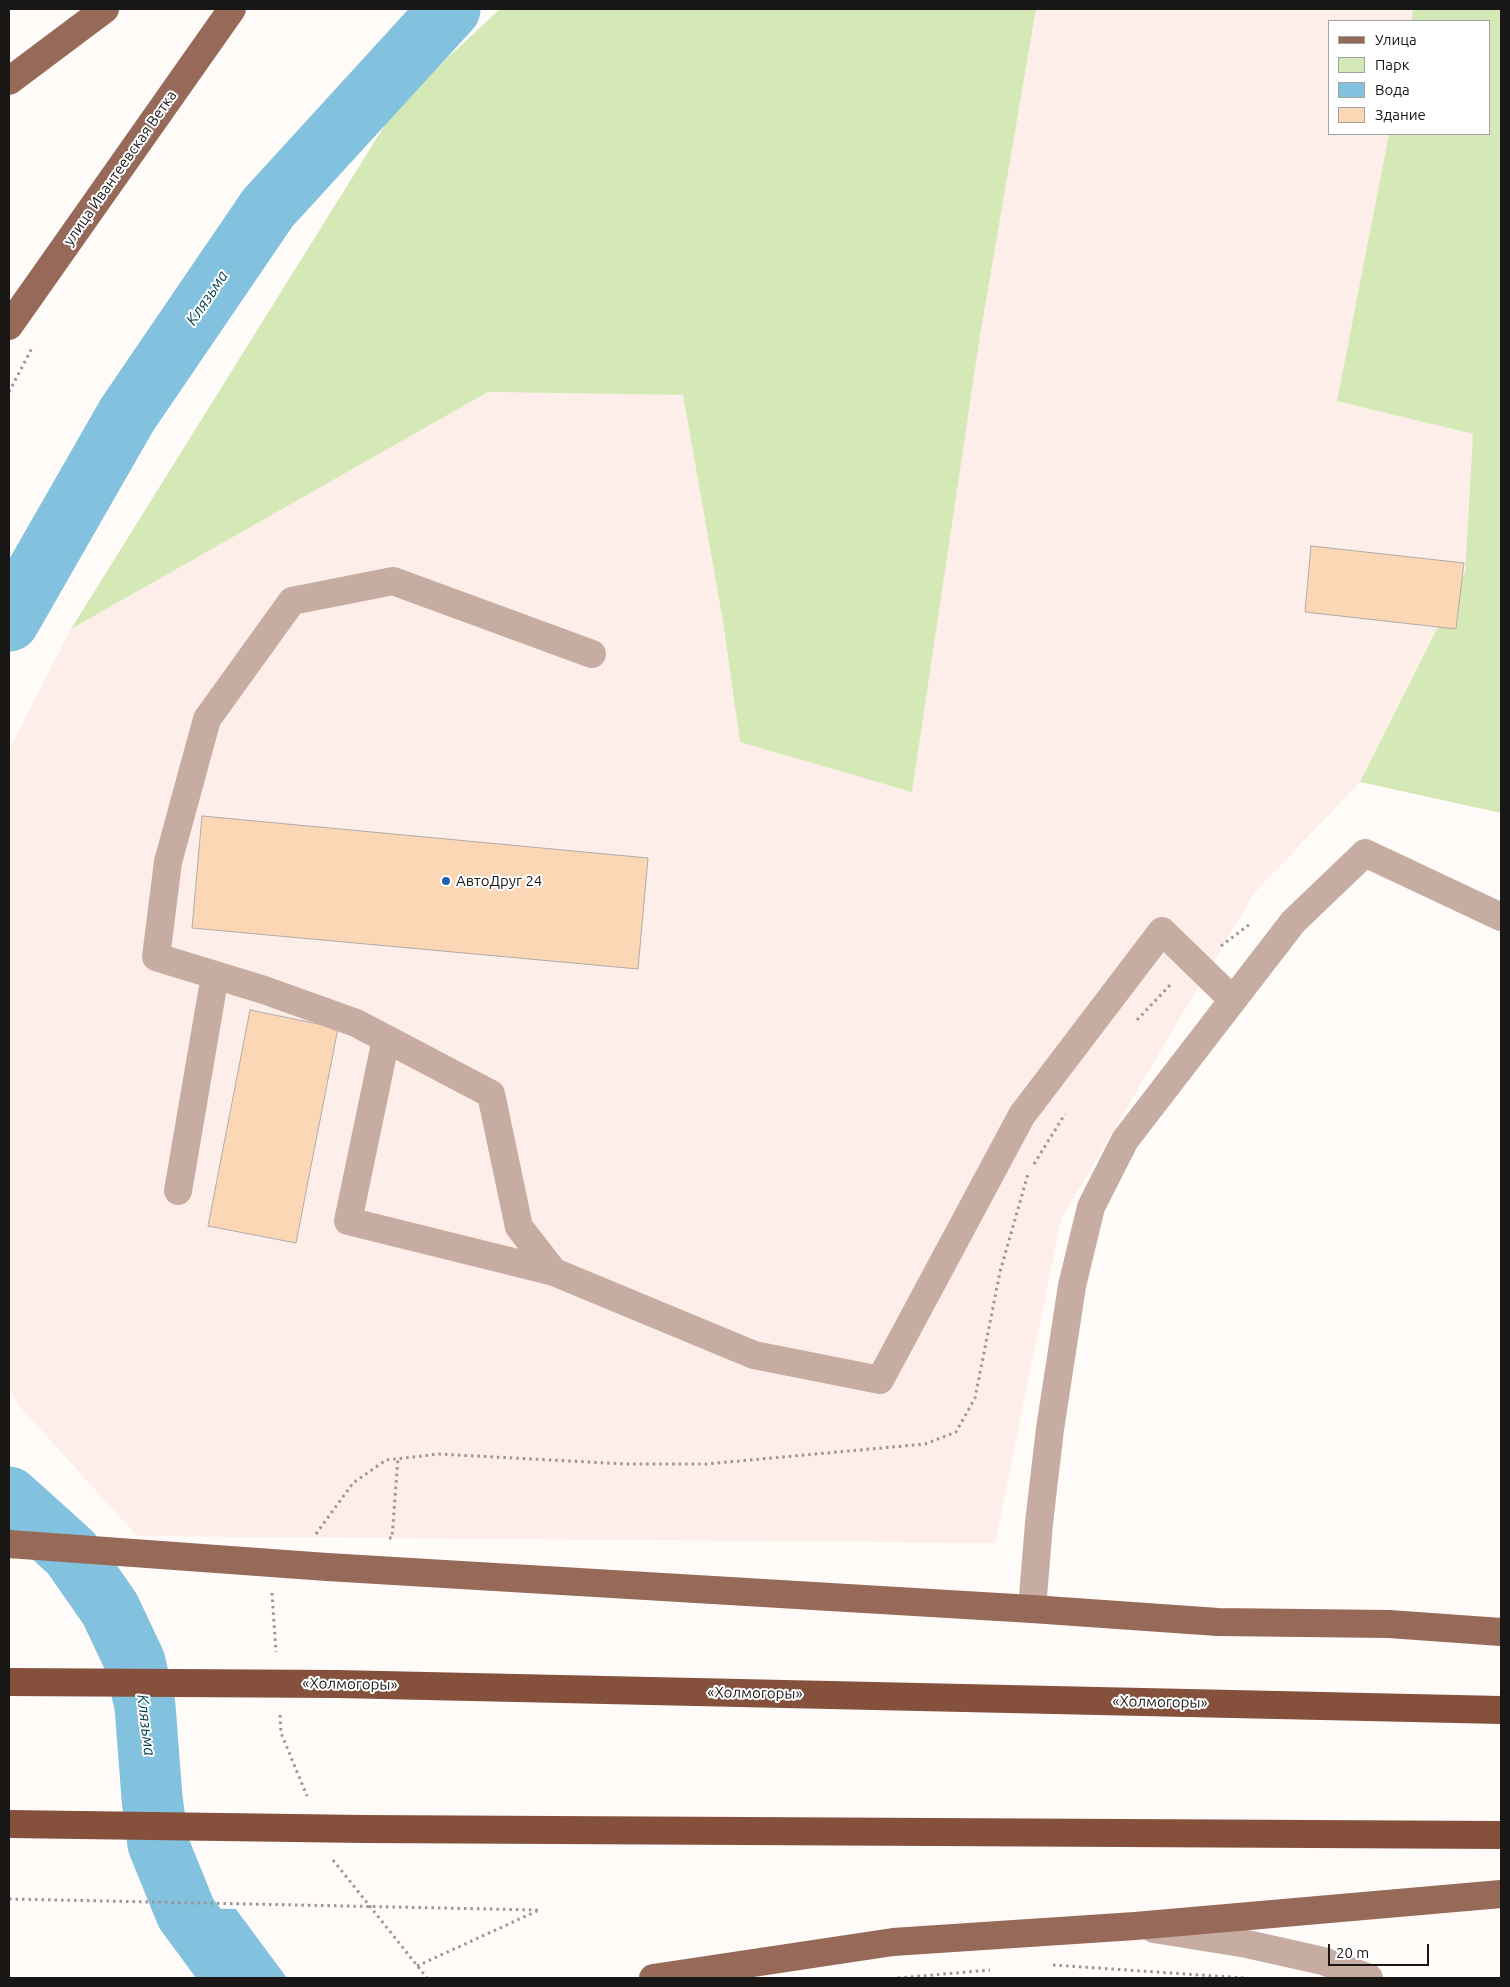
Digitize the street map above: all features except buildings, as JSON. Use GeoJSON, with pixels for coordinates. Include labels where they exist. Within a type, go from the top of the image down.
{"type":"FeatureCollection","features":[{"type":"Feature","properties":{"kind":"highway","name":"«Холмогоры»"},"geometry":{"type":"LineString","coordinates":[[9,1682],[337,1684],[1501,1710]]}},
{"type":"Feature","properties":{"kind":"highway"},"geometry":{"type":"LineString","coordinates":[[9,1824],[364,1829],[1501,1835]]}},
{"type":"Feature","properties":{"kind":"main road"},"geometry":{"type":"LineString","coordinates":[[9,82],[105,9]]}},
{"type":"Feature","properties":{"kind":"main road","name":"улица Ивантеевская Ветка"},"geometry":{"type":"LineString","coordinates":[[9,326],[232,9]]}},
{"type":"Feature","properties":{"kind":"main road"},"geometry":{"type":"LineString","coordinates":[[9,1544],[327,1567],[1032,1608],[1218,1622],[1390,1624],[1501,1632]]}},
{"type":"Feature","properties":{"kind":"main road"},"geometry":{"type":"LineString","coordinates":[[653,1978],[893,1942],[1135,1926],[1501,1894]]}},
{"type":"Feature","properties":{"kind":"street"},"geometry":{"type":"LineString","coordinates":[[554,1272],[519,1227],[491,1094],[356,1023],[264,990],[156,957],[168,862],[207,719],[292,601],[393,581],[592,654]]}},
{"type":"Feature","properties":{"kind":"street"},"geometry":{"type":"LineString","coordinates":[[1032,1608],[1039,1523],[1051,1420],[1072,1286],[1091,1208],[1125,1140],[1294,922],[1364,853],[1501,917]]}},
{"type":"Feature","properties":{"kind":"street"},"geometry":{"type":"LineString","coordinates":[[386,1039],[348,1221],[554,1272],[754,1354],[880,1380],[1022,1115],[1162,931],[1233,1000]]}},
{"type":"Feature","properties":{"kind":"street"},"geometry":{"type":"LineString","coordinates":[[178,1191],[215,975]]}},
{"type":"Feature","properties":{"kind":"street"},"geometry":{"type":"LineString","coordinates":[[1135,1926],[1247,1944],[1323,1961],[1369,1978]]}},
{"type":"Feature","properties":{"kind":"path"},"geometry":{"type":"LineString","coordinates":[[1136,1021],[1169,985],[1258,918]]}},
{"type":"Feature","properties":{"kind":"path"},"geometry":{"type":"LineString","coordinates":[[1033,1165],[1067,1112]]}},
{"type":"Feature","properties":{"kind":"path"},"geometry":{"type":"LineString","coordinates":[[314,1536],[353,1483],[386,1460],[398,1458],[438,1454],[626,1464],[706,1464],[924,1444],[956,1432],[975,1398],[1000,1272],[1029,1173]]}},
{"type":"Feature","properties":{"kind":"path"},"geometry":{"type":"LineString","coordinates":[[392,1538],[398,1458]]}},
{"type":"Feature","properties":{"kind":"path"},"geometry":{"type":"LineString","coordinates":[[272,1592],[276,1658]]}},
{"type":"Feature","properties":{"kind":"path"},"geometry":{"type":"LineString","coordinates":[[280,1714],[281,1733],[310,1805]]}},
{"type":"Feature","properties":{"kind":"path"},"geometry":{"type":"LineString","coordinates":[[333,1860],[427,1978]]}},
{"type":"Feature","properties":{"kind":"path"},"geometry":{"type":"LineString","coordinates":[[9,1899],[538,1910],[417,1966]]}},
{"type":"Feature","properties":{"kind":"path"},"geometry":{"type":"LineString","coordinates":[[1044,1965],[1245,1978]]}},
{"type":"Feature","properties":{"kind":"path"},"geometry":{"type":"LineString","coordinates":[[898,1978],[995,1969]]}},
{"type":"Feature","properties":{"kind":"shaded area"},"geometry":{"type":"Polygon","coordinates":[[[1036,9],[1413,9],[1411,20],[1328,20],[1328,135],[1389,135],[1337,401],[1473,434],[1465,573],[1360,782],[1254,893],[1061,1219],[995,1543],[137,1536],[22,1409],[9,1389],[9,750],[71,629],[488,392],[683,395],[723,622],[740,742],[979,342],[1036,9]]]}},
{"type":"Feature","properties":{"kind":"green space"},"geometry":{"type":"Polygon","coordinates":[[[500,9],[1036,9],[979,342],[912,792],[740,742],[723,622],[683,395],[488,392],[71,629],[398,104],[500,9]]]}},
{"type":"Feature","properties":{"kind":"green space"},"geometry":{"type":"Polygon","coordinates":[[[1413,9],[1501,9],[1501,813],[1360,782],[1465,573],[1473,434],[1337,401],[1389,135],[1490,135],[1490,20],[1411,20],[1413,9]]]}},
{"type":"Feature","properties":{"kind":"water"},"geometry":{"type":"Polygon","coordinates":[[[143,1822],[221,1889],[287,1978],[209,1978],[179,1942],[143,1822]]]}},
{"type":"Feature","properties":{"kind":"pier"},"geometry":{"type":"Polygon","coordinates":[[[141,1823],[202,1824],[223,1888],[239,1909],[166,1908],[141,1823]]]}},
{"type":"Feature","properties":{"kind":"waterway","name":"Клязьма"},"geometry":{"type":"LineString","coordinates":[[9,621],[127,415],[268,208],[450,9]]}},
{"type":"Feature","properties":{"kind":"waterway","name":"Клязьма"},"geometry":{"type":"LineString","coordinates":[[9,1497],[71,1553],[110,1609],[135,1662],[145,1706],[152,1798],[158,1844],[186,1913],[234,1978]]}},
{"type":"Feature","properties":{"kind":"place","name":"АвтоДруг 24"},"geometry":{"type":"Point","coordinates":[446,881]}}]}
